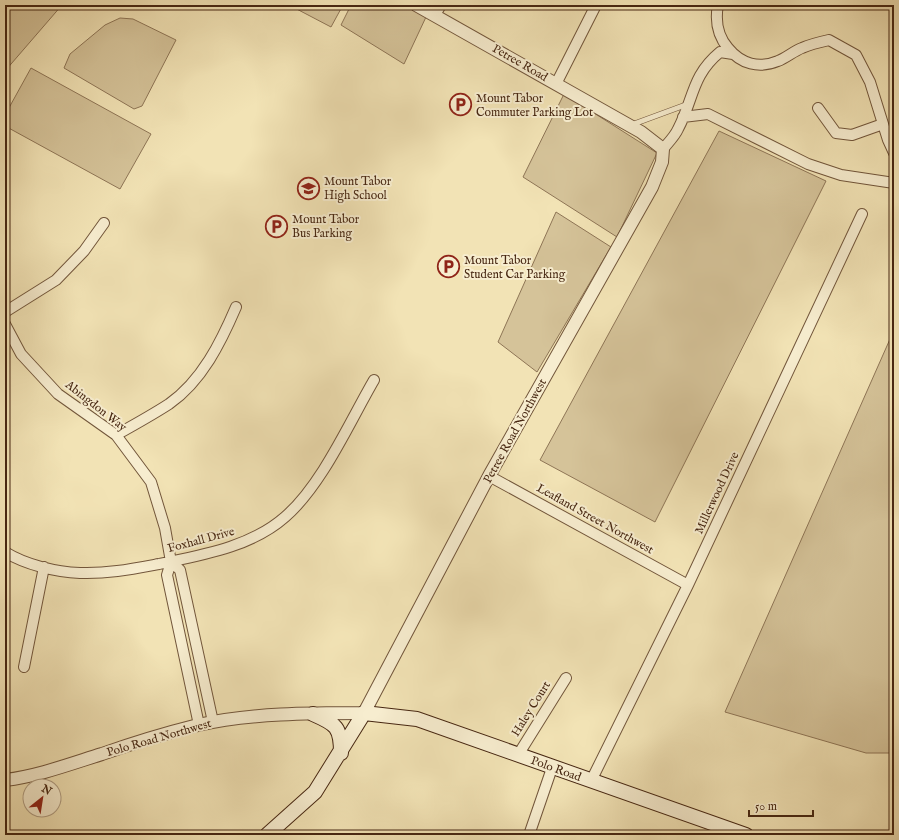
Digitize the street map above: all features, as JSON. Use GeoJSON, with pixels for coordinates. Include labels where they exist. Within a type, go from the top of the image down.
{"type":"FeatureCollection","features":[{"type":"Feature","properties":{"kind":"main road"},"geometry":{"type":"LineString","coordinates":[[267,835],[315,792],[341,754],[364,713]]}},
{"type":"Feature","properties":{"kind":"main road","name":"Polo Road"},"geometry":{"type":"LineString","coordinates":[[364,713],[417,719],[552,768],[746,835]]}},
{"type":"Feature","properties":{"kind":"main road"},"geometry":{"type":"LineString","coordinates":[[313,714],[330,721],[337,727],[340,733],[341,754]]}},
{"type":"Feature","properties":{"kind":"street","name":"Petree Road"},"geometry":{"type":"LineString","coordinates":[[416,5],[438,10],[556,84],[630,126],[663,149]]}},
{"type":"Feature","properties":{"kind":"street"},"geometry":{"type":"LineString","coordinates":[[556,84],[596,5]]}},
{"type":"Feature","properties":{"kind":"street"},"geometry":{"type":"LineString","coordinates":[[718,5],[716,27],[732,54]]}},
{"type":"Feature","properties":{"kind":"street"},"geometry":{"type":"LineString","coordinates":[[663,149],[678,130],[696,81],[707,63],[720,52],[732,54],[748,63],[758,66],[778,61],[802,48],[829,40],[856,55],[870,82],[889,142],[894,153]]}},
{"type":"Feature","properties":{"kind":"street"},"geometry":{"type":"LineString","coordinates":[[818,108],[836,133],[852,136],[883,124]]}},
{"type":"Feature","properties":{"kind":"street"},"geometry":{"type":"LineString","coordinates":[[683,117],[708,114],[808,164],[841,175],[894,183]]}},
{"type":"Feature","properties":{"kind":"street","name":"Petree Road Northwest"},"geometry":{"type":"LineString","coordinates":[[364,713],[489,476],[652,187],[662,162],[663,149]]}},
{"type":"Feature","properties":{"kind":"street","name":"Millerwood Drive"},"geometry":{"type":"LineString","coordinates":[[590,781],[688,585],[862,214]]}},
{"type":"Feature","properties":{"kind":"street"},"geometry":{"type":"LineString","coordinates":[[5,312],[56,280],[84,251],[104,223]]}},
{"type":"Feature","properties":{"kind":"street"},"geometry":{"type":"LineString","coordinates":[[116,435],[170,403],[200,374],[222,339],[236,307]]}},
{"type":"Feature","properties":{"kind":"street","name":"Abingdon Way"},"geometry":{"type":"LineString","coordinates":[[5,324],[21,354],[58,394],[116,435],[151,482],[165,528],[171,562],[168,575],[199,725]]}},
{"type":"Feature","properties":{"kind":"street","name":"Foxhall Drive"},"geometry":{"type":"LineString","coordinates":[[5,552],[13,557],[44,567],[79,573],[114,573],[223,550],[254,538],[285,517],[315,485],[374,380]]}},
{"type":"Feature","properties":{"kind":"street","name":"Leafland Street Northwest"},"geometry":{"type":"LineString","coordinates":[[489,476],[688,585]]}},
{"type":"Feature","properties":{"kind":"street","name":"Abingdon Way"},"geometry":{"type":"LineString","coordinates":[[171,562],[180,570],[213,722]]}},
{"type":"Feature","properties":{"kind":"street"},"geometry":{"type":"LineString","coordinates":[[24,667],[44,567]]}},
{"type":"Feature","properties":{"kind":"street","name":"Haley Court"},"geometry":{"type":"LineString","coordinates":[[518,755],[566,678]]}},
{"type":"Feature","properties":{"kind":"street","name":"Polo Road Northwest"},"geometry":{"type":"LineString","coordinates":[[5,780],[25,777],[213,722],[243,718],[364,713]]}},
{"type":"Feature","properties":{"kind":"street"},"geometry":{"type":"LineString","coordinates":[[529,835],[552,768]]}},
{"type":"Feature","properties":{"kind":"lane"},"geometry":{"type":"LineString","coordinates":[[630,126],[688,104]]}},
{"type":"Feature","properties":{"kind":"shaded area"},"geometry":{"type":"Polygon","coordinates":[[[5,5],[62,5],[5,71],[5,5]]]}},
{"type":"Feature","properties":{"kind":"shaded area"},"geometry":{"type":"Polygon","coordinates":[[[289,5],[343,5],[331,27],[289,5]]]}},
{"type":"Feature","properties":{"kind":"shaded area"},"geometry":{"type":"Polygon","coordinates":[[[351,5],[404,5],[426,17],[404,64],[341,25],[351,5]]]}},
{"type":"Feature","properties":{"kind":"shaded area"},"geometry":{"type":"Polygon","coordinates":[[[120,18],[133,19],[176,40],[142,106],[134,109],[64,68],[70,54],[105,25],[120,18]]]}},
{"type":"Feature","properties":{"kind":"shaded area"},"geometry":{"type":"Polygon","coordinates":[[[31,68],[151,134],[120,189],[5,126],[5,115],[31,68]]]}},
{"type":"Feature","properties":{"kind":"shaded area"},"geometry":{"type":"Polygon","coordinates":[[[564,94],[657,153],[617,237],[523,177],[564,94]]]}},
{"type":"Feature","properties":{"kind":"shaded area"},"geometry":{"type":"Polygon","coordinates":[[[719,131],[826,181],[655,522],[540,460],[719,131]]]}},
{"type":"Feature","properties":{"kind":"shaded area"},"geometry":{"type":"Polygon","coordinates":[[[556,212],[611,247],[537,372],[498,342],[556,212]]]}},
{"type":"Feature","properties":{"kind":"shaded area"},"geometry":{"type":"Polygon","coordinates":[[[894,330],[894,753],[866,753],[725,712],[894,330]]]}},
{"type":"Feature","properties":{"kind":"place","name":"Mount Tabor Commuter Parking Lot"},"geometry":{"type":"Point","coordinates":[460,105]}},
{"type":"Feature","properties":{"kind":"place","name":"Mount Tabor High School"},"geometry":{"type":"Point","coordinates":[308,188]}},
{"type":"Feature","properties":{"kind":"place","name":"Mount Tabor Bus Parking"},"geometry":{"type":"Point","coordinates":[276,226]}},
{"type":"Feature","properties":{"kind":"place","name":"Mount Tabor Student Car Parking"},"geometry":{"type":"Point","coordinates":[449,267]}}]}
